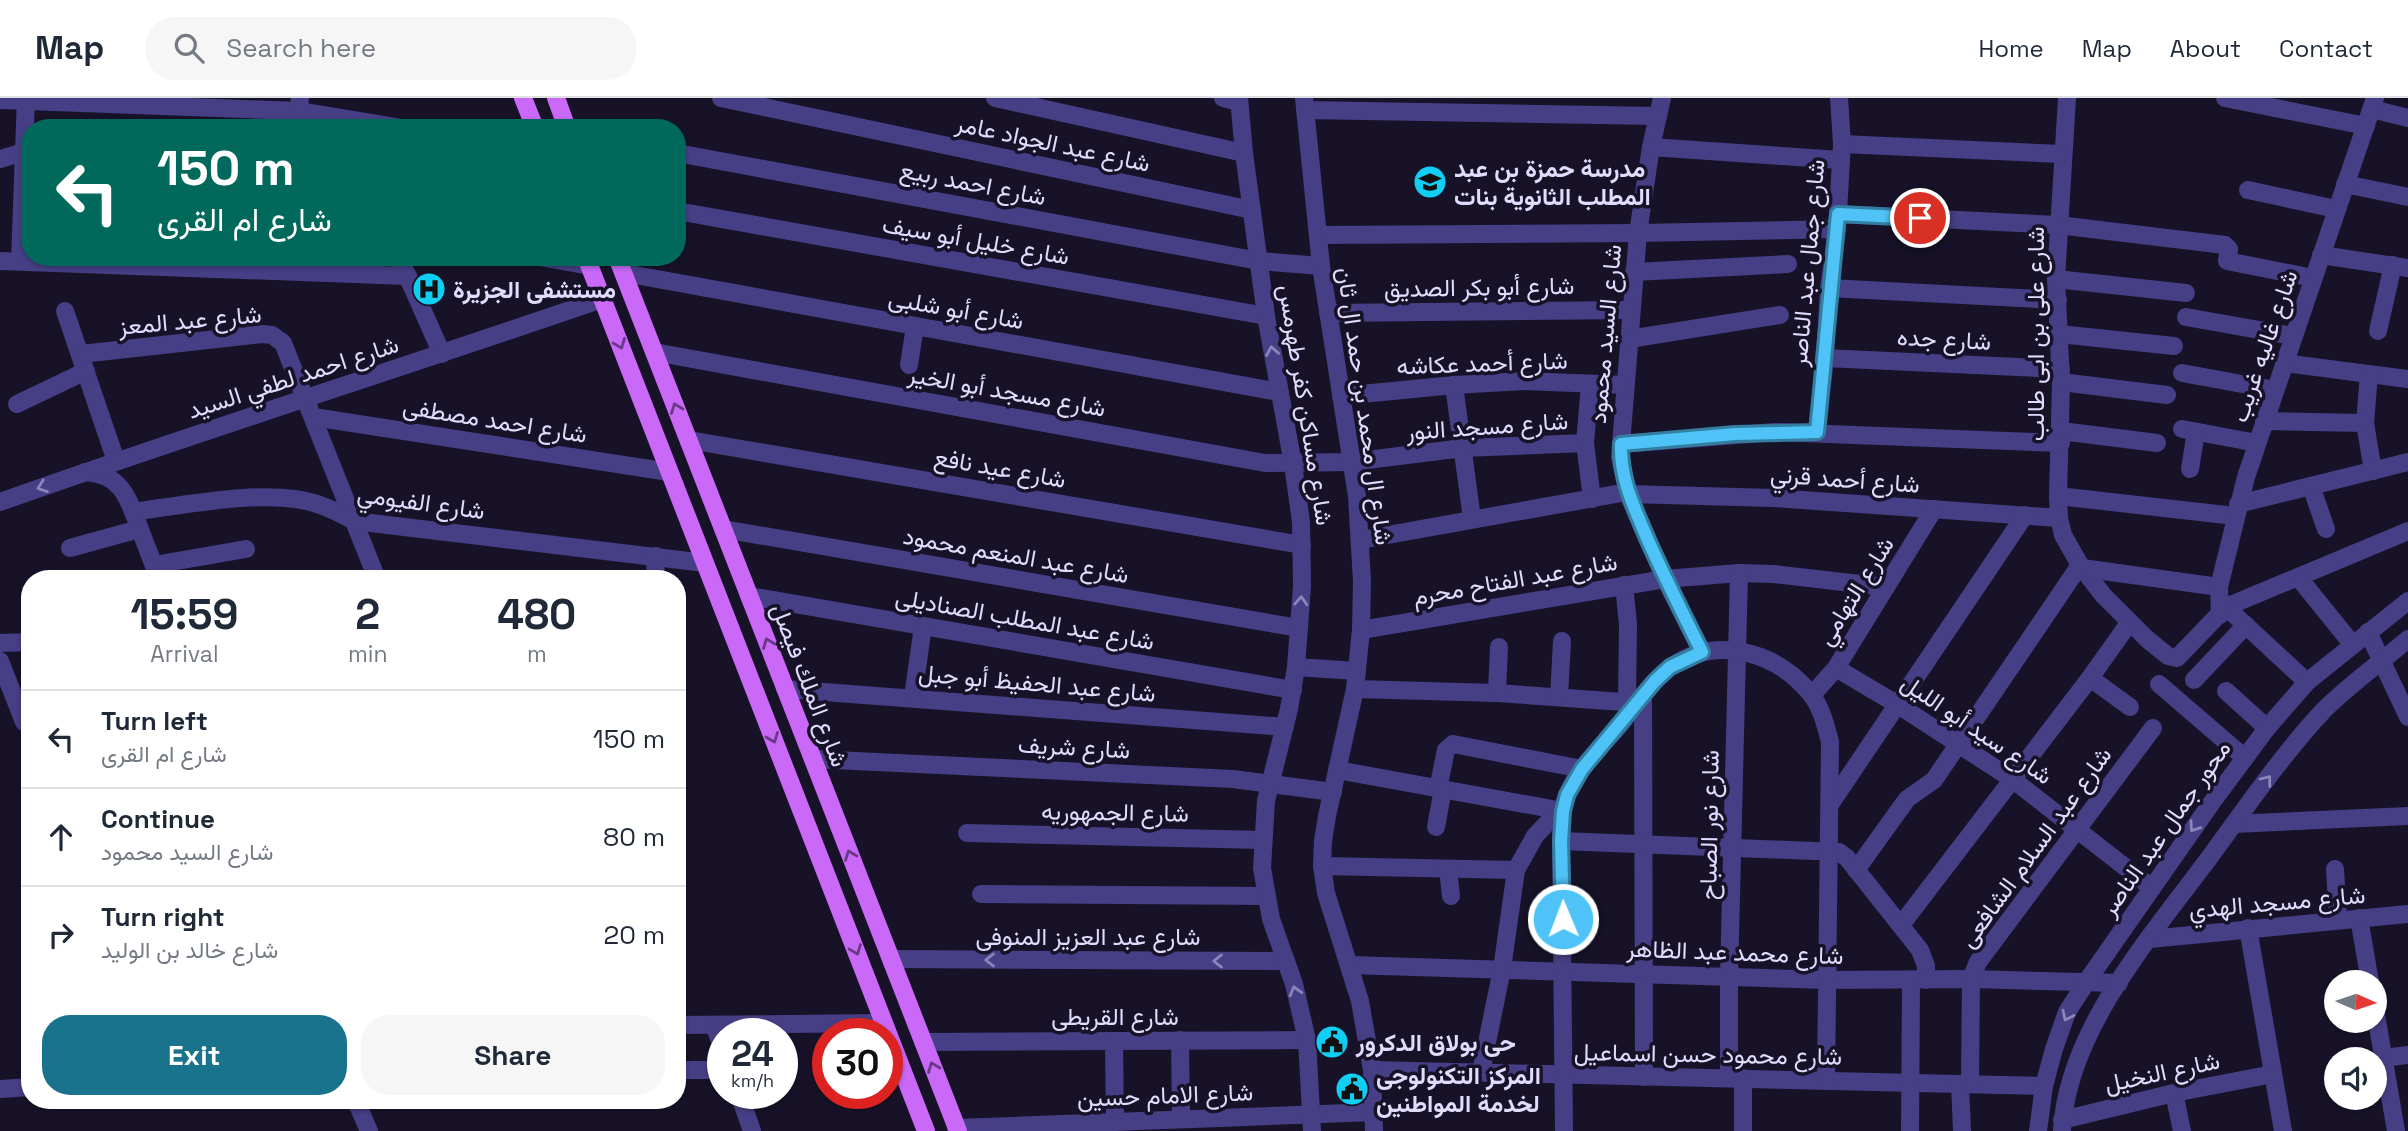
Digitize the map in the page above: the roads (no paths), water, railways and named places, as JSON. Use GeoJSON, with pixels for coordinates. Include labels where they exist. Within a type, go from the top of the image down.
{"type":"FeatureCollection","features":[{"type":"Feature","properties":{"kind":"main road"},"geometry":{"type":"LineString","coordinates":[[523,98],[532,119]]}},
{"type":"Feature","properties":{"kind":"main road"},"geometry":{"type":"LineString","coordinates":[[556,98],[564,119]]}},
{"type":"Feature","properties":{"kind":"main road"},"geometry":{"type":"LineString","coordinates":[[590,266],[882,1018]]}},
{"type":"Feature","properties":{"kind":"main road","name":"شارع الملك فيصل"},"geometry":{"type":"LineString","coordinates":[[621,266],[957,1129]]}},
{"type":"Feature","properties":{"kind":"main road"},"geometry":{"type":"LineString","coordinates":[[796,798],[802,801],[814,800],[819,796],[823,784]]}},
{"type":"Feature","properties":{"kind":"main road"},"geometry":{"type":"LineString","coordinates":[[814,844],[820,832],[826,828],[839,827]]}},
{"type":"Feature","properties":{"kind":"main road"},"geometry":{"type":"LineString","coordinates":[[903,1072],[926,1131]]}},
{"type":"Feature","properties":{"kind":"street","name":"شارع عبد الجواد عامر"},"geometry":{"type":"LineString","coordinates":[[721,98],[744,100],[1252,210]]}},
{"type":"Feature","properties":{"kind":"street"},"geometry":{"type":"LineString","coordinates":[[995,98],[1244,153]]}},
{"type":"Feature","properties":{"kind":"street","name":"شارع السيد محمود"},"geometry":{"type":"LineString","coordinates":[[1662,98],[1651,147],[1638,233],[1620,457],[1627,493],[1665,579],[1702,652]]}},
{"type":"Feature","properties":{"kind":"street","name":"شارع جمال عبد الناصر"},"geometry":{"type":"LineString","coordinates":[[1817,432],[1829,288],[1838,221],[1841,152],[1834,98]]}},
{"type":"Feature","properties":{"kind":"street","name":"شارع على بن ابى طالب"},"geometry":{"type":"LineString","coordinates":[[2067,98],[2056,279],[2061,375],[2057,496],[2063,535],[2081,567],[2103,595],[2129,623],[2172,658],[2181,655],[2223,611]]}},
{"type":"Feature","properties":{"kind":"street"},"geometry":{"type":"LineString","coordinates":[[2225,98],[2371,111],[2408,118]]}},
{"type":"Feature","properties":{"kind":"street"},"geometry":{"type":"LineString","coordinates":[[25,119],[26,99]]}},
{"type":"Feature","properties":{"kind":"street","name":"شارع مساكن كفر طهرمس"},"geometry":{"type":"LineString","coordinates":[[1234,99],[1266,316],[1293,464],[1302,545],[1296,667],[1285,727],[1269,783],[1262,840],[1262,868],[1266,896],[1307,1040],[1312,1123]]}},
{"type":"Feature","properties":{"kind":"street"},"geometry":{"type":"LineString","coordinates":[[0,100],[299,112],[344,119]]}},
{"type":"Feature","properties":{"kind":"street"},"geometry":{"type":"LineString","coordinates":[[1305,104],[1658,116]]}},
{"type":"Feature","properties":{"kind":"street","name":"شارع ال محمد بن حمد ال ثان"},"geometry":{"type":"LineString","coordinates":[[1305,104],[1321,265],[1357,496],[1363,581],[1356,680],[1323,841],[1322,866],[1326,893],[1360,1001],[1372,1070],[1374,1131]]}},
{"type":"Feature","properties":{"kind":"street","name":"شارع غاليه غريب"},"geometry":{"type":"LineString","coordinates":[[2223,611],[2219,587],[2236,510],[2371,111]]}},
{"type":"Feature","properties":{"kind":"street"},"geometry":{"type":"LineString","coordinates":[[1651,147],[2062,154]]}},
{"type":"Feature","properties":{"kind":"street"},"geometry":{"type":"LineString","coordinates":[[0,159],[21,153]]}},
{"type":"Feature","properties":{"kind":"street","name":"شارع احمد ربيع"},"geometry":{"type":"LineString","coordinates":[[686,155],[1259,261],[1321,265]]}},
{"type":"Feature","properties":{"kind":"street"},"geometry":{"type":"LineString","coordinates":[[2345,184],[2408,197]]}},
{"type":"Feature","properties":{"kind":"street"},"geometry":{"type":"LineString","coordinates":[[2248,190],[2336,209]]}},
{"type":"Feature","properties":{"kind":"street","name":"شارع خليل أبو سيف"},"geometry":{"type":"LineString","coordinates":[[686,213],[1266,316]]}},
{"type":"Feature","properties":{"kind":"street"},"geometry":{"type":"LineString","coordinates":[[1319,235],[1638,233],[1838,221],[2058,225],[2225,245],[2229,249],[2227,261],[2313,278]]}},
{"type":"Feature","properties":{"kind":"street"},"geometry":{"type":"LineString","coordinates":[[0,261],[20,260],[21,247]]}},
{"type":"Feature","properties":{"kind":"street"},"geometry":{"type":"LineString","coordinates":[[2321,255],[2400,266],[2378,331]]}},
{"type":"Feature","properties":{"kind":"street"},"geometry":{"type":"LineString","coordinates":[[1634,272],[1788,264]]}},
{"type":"Feature","properties":{"kind":"street"},"geometry":{"type":"LineString","coordinates":[[301,266],[408,276]]}},
{"type":"Feature","properties":{"kind":"street"},"geometry":{"type":"LineString","coordinates":[[403,266],[442,354]]}},
{"type":"Feature","properties":{"kind":"street","name":"شارع أبو شلبى"},"geometry":{"type":"LineString","coordinates":[[626,266],[915,326],[1279,392]]}},
{"type":"Feature","properties":{"kind":"street"},"geometry":{"type":"LineString","coordinates":[[2056,279],[2186,293]]}},
{"type":"Feature","properties":{"kind":"street"},"geometry":{"type":"LineString","coordinates":[[1829,288],[2058,300]]}},
{"type":"Feature","properties":{"kind":"street","name":"شارع احمد لطفي السيد"},"geometry":{"type":"LineString","coordinates":[[0,502],[116,461],[310,408],[442,354],[602,299]]}},
{"type":"Feature","properties":{"kind":"street","name":"شارع أبو بكر الصديق"},"geometry":{"type":"LineString","coordinates":[[1328,313],[1631,310]]}},
{"type":"Feature","properties":{"kind":"street"},"geometry":{"type":"LineString","coordinates":[[65,311],[116,461]]}},
{"type":"Feature","properties":{"kind":"street"},"geometry":{"type":"LineString","coordinates":[[1629,339],[1780,315]]}},
{"type":"Feature","properties":{"kind":"street"},"geometry":{"type":"LineString","coordinates":[[2186,317],[2293,336]]}},
{"type":"Feature","properties":{"kind":"street"},"geometry":{"type":"LineString","coordinates":[[909,365],[915,326]]}},
{"type":"Feature","properties":{"kind":"street","name":"شارع عبد المعز"},"geometry":{"type":"LineString","coordinates":[[17,404],[83,363],[262,334],[272,335],[283,343],[373,570]]}},
{"type":"Feature","properties":{"kind":"street"},"geometry":{"type":"LineString","coordinates":[[2059,334],[2174,346]]}},
{"type":"Feature","properties":{"kind":"street","name":"شارع مسجد أبو الخير"},"geometry":{"type":"LineString","coordinates":[[654,352],[1250,461],[1293,464],[1352,462]]}},
{"type":"Feature","properties":{"kind":"street","name":"شارع جده"},"geometry":{"type":"LineString","coordinates":[[1825,358],[2061,375],[2167,395]]}},
{"type":"Feature","properties":{"kind":"street"},"geometry":{"type":"LineString","coordinates":[[2284,363],[2408,379]]}},
{"type":"Feature","properties":{"kind":"street"},"geometry":{"type":"LineString","coordinates":[[2182,373],[2275,390]]}},
{"type":"Feature","properties":{"kind":"street"},"geometry":{"type":"LineString","coordinates":[[2369,374],[2365,424],[2373,471]]}},
{"type":"Feature","properties":{"kind":"street","name":"شارع أحمد عكاشه"},"geometry":{"type":"LineString","coordinates":[[1341,396],[1454,385],[1524,382],[1625,385]]}},
{"type":"Feature","properties":{"kind":"street"},"geometry":{"type":"LineString","coordinates":[[1590,384],[1585,443],[1592,499]]}},
{"type":"Feature","properties":{"kind":"street"},"geometry":{"type":"LineString","coordinates":[[1454,385],[1472,519]]}},
{"type":"Feature","properties":{"kind":"street","name":"شارع احمد مصطفى"},"geometry":{"type":"LineString","coordinates":[[310,408],[669,472]]}},
{"type":"Feature","properties":{"kind":"street"},"geometry":{"type":"LineString","coordinates":[[2264,421],[2365,424]]}},
{"type":"Feature","properties":{"kind":"street"},"geometry":{"type":"LineString","coordinates":[[2190,469],[2189,430],[2257,443]]}},
{"type":"Feature","properties":{"kind":"street"},"geometry":{"type":"LineString","coordinates":[[1621,444],[1735,434],[1817,432],[2061,437],[2157,443]]}},
{"type":"Feature","properties":{"kind":"street","name":"شارع عيد نافع"},"geometry":{"type":"LineString","coordinates":[[689,440],[1302,545]]}},
{"type":"Feature","properties":{"kind":"street","name":"شارع مسجد النور"},"geometry":{"type":"LineString","coordinates":[[1352,462],[1463,448],[1585,443]]}},
{"type":"Feature","properties":{"kind":"street"},"geometry":{"type":"LineString","coordinates":[[2057,496],[2236,510],[2311,486],[2408,462]]}},
{"type":"Feature","properties":{"kind":"street"},"geometry":{"type":"LineString","coordinates":[[84,472],[101,475],[116,483],[127,496],[155,570]]}},
{"type":"Feature","properties":{"kind":"street"},"geometry":{"type":"LineString","coordinates":[[2311,486],[2326,529]]}},
{"type":"Feature","properties":{"kind":"street","name":"شارع أحمد قرني"},"geometry":{"type":"LineString","coordinates":[[1360,540],[1627,493],[1773,498],[2059,518]]}},
{"type":"Feature","properties":{"kind":"street","name":"شارع الفيومي"},"geometry":{"type":"LineString","coordinates":[[70,548],[136,520],[236,499],[272,497],[318,504],[354,521],[705,563]]}},
{"type":"Feature","properties":{"kind":"street","name":"شارع التهامي"},"geometry":{"type":"LineString","coordinates":[[1812,695],[1836,668],[1934,509]]}},
{"type":"Feature","properties":{"kind":"street"},"geometry":{"type":"LineString","coordinates":[[1831,803],[2025,515]]}},
{"type":"Feature","properties":{"kind":"street","name":"شارع عبد المنعم محمود"},"geometry":{"type":"LineString","coordinates":[[723,529],[1299,628]]}},
{"type":"Feature","properties":{"kind":"street"},"geometry":{"type":"LineString","coordinates":[[2223,611],[2408,531]]}},
{"type":"Feature","properties":{"kind":"street"},"geometry":{"type":"LineString","coordinates":[[164,570],[246,549]]}},
{"type":"Feature","properties":{"kind":"street"},"geometry":{"type":"LineString","coordinates":[[655,570],[656,556]]}},
{"type":"Feature","properties":{"kind":"street"},"geometry":{"type":"LineString","coordinates":[[1856,870],[1907,799],[1934,780],[2081,567],[2219,587]]}},
{"type":"Feature","properties":{"kind":"street","name":"شارع عبد الفتاح محرم"},"geometry":{"type":"LineString","coordinates":[[1361,630],[1665,579],[1739,573],[1774,574],[1886,587]]}},
{"type":"Feature","properties":{"kind":"street","name":"شارع نور الصباح"},"geometry":{"type":"LineString","coordinates":[[1739,573],[1730,977],[1736,1078],[1743,1131]]}},
{"type":"Feature","properties":{"kind":"street"},"geometry":{"type":"LineString","coordinates":[[2298,578],[2353,645]]}},
{"type":"Feature","properties":{"kind":"street"},"geometry":{"type":"LineString","coordinates":[[1623,585],[1636,701],[1643,844],[1644,1077]]}},
{"type":"Feature","properties":{"kind":"street","name":"شارع عبد المطلب الصناديلى"},"geometry":{"type":"LineString","coordinates":[[749,596],[1293,690]]}},
{"type":"Feature","properties":{"kind":"street","name":"محور جمال عبد الناصر"},"geometry":{"type":"LineString","coordinates":[[2038,1131],[2044,1086],[2067,1012],[2210,805],[2267,728],[2307,682],[2368,632],[2407,606]]}},
{"type":"Feature","properties":{"kind":"street"},"geometry":{"type":"LineString","coordinates":[[2223,611],[2246,625],[2307,682]]}},
{"type":"Feature","properties":{"kind":"street"},"geometry":{"type":"LineString","coordinates":[[1901,925],[2129,623]]}},
{"type":"Feature","properties":{"kind":"street"},"geometry":{"type":"LineString","coordinates":[[2194,680],[2246,625]]}},
{"type":"Feature","properties":{"kind":"street"},"geometry":{"type":"LineString","coordinates":[[913,697],[923,626]]}},
{"type":"Feature","properties":{"kind":"street"},"geometry":{"type":"LineString","coordinates":[[2368,632],[2408,717]]}},
{"type":"Feature","properties":{"kind":"street","name":"محور جمال عبد الناصر"},"geometry":{"type":"LineString","coordinates":[[2062,1125],[2068,1092],[2085,1043],[2119,983],[2150,939],[2286,754],[2323,711],[2408,639]]}},
{"type":"Feature","properties":{"kind":"street"},"geometry":{"type":"LineString","coordinates":[[1559,697],[1562,641]]}},
{"type":"Feature","properties":{"kind":"street"},"geometry":{"type":"LineString","coordinates":[[0,643],[21,642]]}},
{"type":"Feature","properties":{"kind":"street"},"geometry":{"type":"LineString","coordinates":[[1497,693],[1499,646]]}},
{"type":"Feature","properties":{"kind":"street"},"geometry":{"type":"LineString","coordinates":[[1564,1131],[1561,841],[1567,795],[1582,769],[1636,701],[1670,667],[1702,652],[1738,650],[1760,656],[1779,666],[1812,695],[1824,719],[1830,742],[1831,803],[1828,851],[1826,1081]]}},
{"type":"Feature","properties":{"kind":"street"},"geometry":{"type":"LineString","coordinates":[[0,661],[21,710]]}},
{"type":"Feature","properties":{"kind":"street"},"geometry":{"type":"LineString","coordinates":[[1296,667],[1356,680],[1497,693],[1636,701]]}},
{"type":"Feature","properties":{"kind":"street","name":"شارع سيد أبو الليل"},"geometry":{"type":"LineString","coordinates":[[1836,668],[1959,743],[2012,779],[2152,888]]}},
{"type":"Feature","properties":{"kind":"street"},"geometry":{"type":"LineString","coordinates":[[2090,678],[2130,707]]}},
{"type":"Feature","properties":{"kind":"street"},"geometry":{"type":"LineString","coordinates":[[2159,684],[2245,758]]}},
{"type":"Feature","properties":{"kind":"street","name":"شارع عبد الحفيظ أبو جبل"},"geometry":{"type":"LineString","coordinates":[[786,689],[1285,727]]}},
{"type":"Feature","properties":{"kind":"street"},"geometry":{"type":"LineString","coordinates":[[2226,691],[2267,728]]}},
{"type":"Feature","properties":{"kind":"street","name":"شارع عبد السلام الشافعى"},"geometry":{"type":"LineString","coordinates":[[1962,1131],[1971,979],[1978,962],[2153,727]]}},
{"type":"Feature","properties":{"kind":"street"},"geometry":{"type":"LineString","coordinates":[[1436,827],[1446,750],[1453,744],[1582,769]]}},
{"type":"Feature","properties":{"kind":"street","name":"شارع شريف"},"geometry":{"type":"LineString","coordinates":[[813,759],[1233,779],[1333,792]]}},
{"type":"Feature","properties":{"kind":"street"},"geometry":{"type":"LineString","coordinates":[[1337,770],[1563,811]]}},
{"type":"Feature","properties":{"kind":"street"},"geometry":{"type":"LineString","coordinates":[[2210,805],[2234,824],[2408,816]]}},
{"type":"Feature","properties":{"kind":"street"},"geometry":{"type":"LineString","coordinates":[[1481,1072],[1502,968],[1516,870],[1535,836],[1563,811]]}},
{"type":"Feature","properties":{"kind":"street","name":"شارع الجمهوريه"},"geometry":{"type":"LineString","coordinates":[[967,833],[1262,840]]}},
{"type":"Feature","properties":{"kind":"street"},"geometry":{"type":"LineString","coordinates":[[1561,841],[1828,851],[1843,855],[1920,950],[1926,966],[1918,980],[1910,1083],[1910,1131]]}},
{"type":"Feature","properties":{"kind":"street"},"geometry":{"type":"LineString","coordinates":[[1322,866],[1516,870]]}},
{"type":"Feature","properties":{"kind":"street"},"geometry":{"type":"LineString","coordinates":[[1448,869],[1451,896]]}},
{"type":"Feature","properties":{"kind":"street"},"geometry":{"type":"LineString","coordinates":[[2335,869],[2338,920]]}},
{"type":"Feature","properties":{"kind":"street"},"geometry":{"type":"LineString","coordinates":[[981,894],[1266,896]]}},
{"type":"Feature","properties":{"kind":"street","name":"شارع مسجد الهدي"},"geometry":{"type":"LineString","coordinates":[[2150,939],[2408,914]]}},
{"type":"Feature","properties":{"kind":"street"},"geometry":{"type":"LineString","coordinates":[[2359,918],[2368,970]]}},
{"type":"Feature","properties":{"kind":"street"},"geometry":{"type":"LineString","coordinates":[[2249,928],[2283,1131]]}},
{"type":"Feature","properties":{"kind":"street","name":"شارع عبد العزيز المنوفى"},"geometry":{"type":"LineString","coordinates":[[891,959],[1286,961]]}},
{"type":"Feature","properties":{"kind":"street","name":"شارع محمد عبد الظاهر"},"geometry":{"type":"LineString","coordinates":[[1350,965],[1827,980],[1971,979],[2119,983]]}},
{"type":"Feature","properties":{"kind":"street"},"geometry":{"type":"LineString","coordinates":[[686,1025],[707,1025]]}},
{"type":"Feature","properties":{"kind":"street"},"geometry":{"type":"LineString","coordinates":[[1173,1123],[1180,1040]]}},
{"type":"Feature","properties":{"kind":"street","name":"شارع القريطى"},"geometry":{"type":"LineString","coordinates":[[923,1042],[1307,1040]]}},
{"type":"Feature","properties":{"kind":"street"},"geometry":{"type":"LineString","coordinates":[[1107,1125],[1114,1041]]}},
{"type":"Feature","properties":{"kind":"street"},"geometry":{"type":"LineString","coordinates":[[2387,1058],[2408,1055]]}},
{"type":"Feature","properties":{"kind":"street"},"geometry":{"type":"LineString","coordinates":[[686,1070],[707,1070]]}},
{"type":"Feature","properties":{"kind":"street","name":"شارع محمود حسن اسماعيل"},"geometry":{"type":"LineString","coordinates":[[1372,1070],[2044,1086]]}},
{"type":"Feature","properties":{"kind":"street","name":"شارع النخيل"},"geometry":{"type":"LineString","coordinates":[[2062,1125],[2174,1093],[2273,1074]]}},
{"type":"Feature","properties":{"kind":"street"},"geometry":{"type":"LineString","coordinates":[[2387,1080],[2396,1131]]}},
{"type":"Feature","properties":{"kind":"street"},"geometry":{"type":"LineString","coordinates":[[0,1088],[21,1087]]}},
{"type":"Feature","properties":{"kind":"street"},"geometry":{"type":"LineString","coordinates":[[2174,1093],[2182,1131]]}},
{"type":"Feature","properties":{"kind":"street"},"geometry":{"type":"LineString","coordinates":[[359,1109],[369,1131]]}},
{"type":"Feature","properties":{"kind":"street"},"geometry":{"type":"LineString","coordinates":[[744,1109],[752,1131]]}},
{"type":"Feature","properties":{"kind":"street","name":"شارع الامام حسين"},"geometry":{"type":"LineString","coordinates":[[957,1129],[1173,1123],[1312,1123],[1375,1112]]}},
{"type":"Feature","properties":{"kind":"place","name":"مدرسة حمزة بن عبد المطلب الثانوية بنات"},"geometry":{"type":"Point","coordinates":[1430,182]}},
{"type":"Feature","properties":{"kind":"place","name":"مستشفى الجزيرة"},"geometry":{"type":"Point","coordinates":[429,289]}},
{"type":"Feature","properties":{"kind":"place","name":"حى بولاق الدكرور"},"geometry":{"type":"Point","coordinates":[1332,1042]}},
{"type":"Feature","properties":{"kind":"place","name":"المركز التكنولوجى لخدمة المواطنين"},"geometry":{"type":"Point","coordinates":[1352,1089]}}]}
